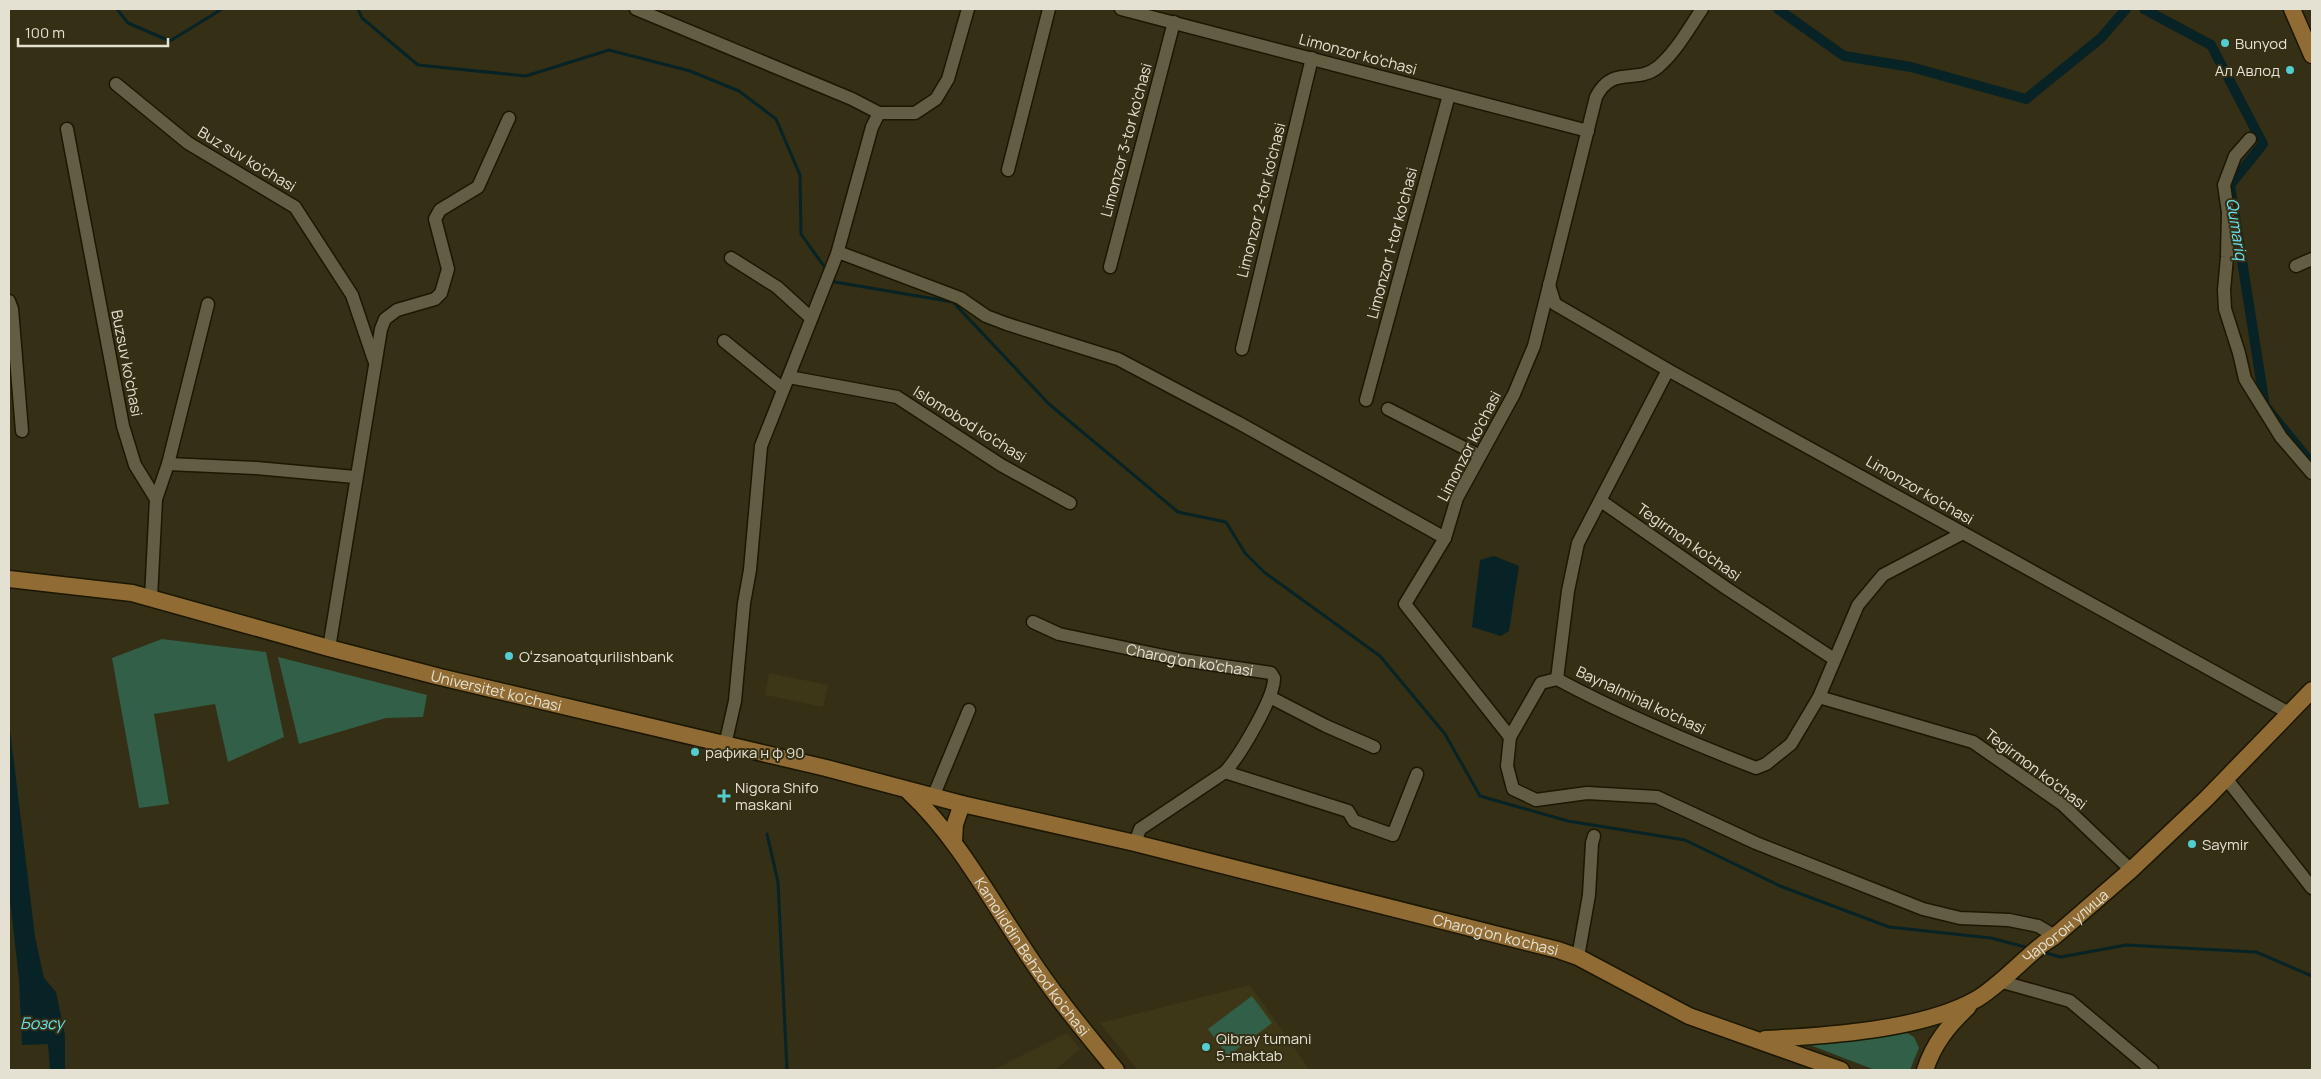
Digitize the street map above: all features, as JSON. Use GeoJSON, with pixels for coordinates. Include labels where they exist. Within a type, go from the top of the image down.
{"type":"FeatureCollection","features":[{"type":"Feature","properties":{"kind":"main road"},"geometry":{"type":"LineString","coordinates":[[2292,9],[2312,55]]}},
{"type":"Feature","properties":{"kind":"main road","name":"Universitet ko'chasi"},"geometry":{"type":"LineString","coordinates":[[9,579],[110,589],[151,598],[329,648],[826,768],[962,804]]}},
{"type":"Feature","properties":{"kind":"main road","name":"Чарогон улица"},"geometry":{"type":"LineString","coordinates":[[1757,1040],[1806,1037],[1902,1024],[1942,1013],[1975,1000],[1999,982],[2131,870],[2312,690]]}},
{"type":"Feature","properties":{"kind":"main road","name":"Kamoliddin Behzod ko'chasi"},"geometry":{"type":"LineString","coordinates":[[909,791],[929,810],[954,841],[1029,957],[1116,1070]]}},
{"type":"Feature","properties":{"kind":"main road"},"geometry":{"type":"LineString","coordinates":[[954,841],[956,824],[962,804]]}},
{"type":"Feature","properties":{"kind":"main road","name":"Charog'on ko'chasi"},"geometry":{"type":"LineString","coordinates":[[962,804],[1135,843],[1558,950],[1578,957],[1689,1016],[1842,1070]]}},
{"type":"Feature","properties":{"kind":"main road"},"geometry":{"type":"LineString","coordinates":[[1925,1070],[1939,1038],[1949,1025],[1975,1000]]}},
{"type":"Feature","properties":{"kind":"street"},"geometry":{"type":"LineString","coordinates":[[636,9],[852,99],[879,114],[915,113],[936,99],[948,79],[968,9]]}},
{"type":"Feature","properties":{"kind":"street"},"geometry":{"type":"LineString","coordinates":[[1008,170],[1049,9]]}},
{"type":"Feature","properties":{"kind":"street","name":"Limonzor ko'chasi"},"geometry":{"type":"LineString","coordinates":[[1121,9],[1588,130]]}},
{"type":"Feature","properties":{"kind":"street","name":"Limonzor ko'chasi"},"geometry":{"type":"LineString","coordinates":[[1510,737],[1405,604],[1445,538],[1457,498],[1514,394],[1534,346],[1596,97],[1602,85],[1612,79],[1645,74],[1657,68],[1669,56],[1702,9]]}},
{"type":"Feature","properties":{"kind":"street","name":"Limonzor 3-tor ko'chasi"},"geometry":{"type":"LineString","coordinates":[[1110,267],[1174,22]]}},
{"type":"Feature","properties":{"kind":"street","name":"Limonzor 2-tor ko'chasi"},"geometry":{"type":"LineString","coordinates":[[1242,349],[1312,58]]}},
{"type":"Feature","properties":{"kind":"street","name":"Buz suv ko'chasi"},"geometry":{"type":"LineString","coordinates":[[116,84],[188,143],[295,207],[352,295],[375,362]]}},
{"type":"Feature","properties":{"kind":"street","name":"Limonzor 1-tor ko'chasi"},"geometry":{"type":"LineString","coordinates":[[1366,400],[1449,95]]}},
{"type":"Feature","properties":{"kind":"street"},"geometry":{"type":"LineString","coordinates":[[725,745],[735,701],[744,602],[750,570],[761,446],[811,318],[820,302],[837,254],[872,127],[879,114]]}},
{"type":"Feature","properties":{"kind":"street"},"geometry":{"type":"LineString","coordinates":[[329,648],[381,329],[385,319],[396,310],[435,299],[441,294],[448,269],[435,219],[440,210],[478,188],[509,118]]}},
{"type":"Feature","properties":{"kind":"street","name":"Buzsuv ko'chasi"},"geometry":{"type":"LineString","coordinates":[[67,129],[123,426],[135,465],[156,499]]}},
{"type":"Feature","properties":{"kind":"street"},"geometry":{"type":"LineString","coordinates":[[2250,139],[2235,156],[2224,186],[2228,212],[2224,290],[2225,309],[2239,353],[2244,379],[2282,437],[2312,473]]}},
{"type":"Feature","properties":{"kind":"street"},"geometry":{"type":"LineString","coordinates":[[837,254],[960,298],[986,316],[1007,324],[1118,359],[1239,423],[1445,538]]}},
{"type":"Feature","properties":{"kind":"street"},"geometry":{"type":"LineString","coordinates":[[731,258],[777,287],[811,318]]}},
{"type":"Feature","properties":{"kind":"street"},"geometry":{"type":"LineString","coordinates":[[2296,266],[2312,259]]}},
{"type":"Feature","properties":{"kind":"street","name":"Limonzor ko'chasi"},"geometry":{"type":"LineString","coordinates":[[1549,283],[1556,304],[1668,370],[2289,713]]}},
{"type":"Feature","properties":{"kind":"street"},"geometry":{"type":"LineString","coordinates":[[9,301],[12,310],[22,431]]}},
{"type":"Feature","properties":{"kind":"street"},"geometry":{"type":"LineString","coordinates":[[151,598],[156,499],[168,464],[208,304]]}},
{"type":"Feature","properties":{"kind":"street"},"geometry":{"type":"LineString","coordinates":[[724,341],[786,383]]}},
{"type":"Feature","properties":{"kind":"street"},"geometry":{"type":"LineString","coordinates":[[1557,678],[1568,591],[1578,543],[1668,370]]}},
{"type":"Feature","properties":{"kind":"street","name":"Islomobod ko'chasi"},"geometry":{"type":"LineString","coordinates":[[786,383],[897,397],[1001,464],[1070,503]]}},
{"type":"Feature","properties":{"kind":"street"},"geometry":{"type":"LineString","coordinates":[[1388,409],[1480,456]]}},
{"type":"Feature","properties":{"kind":"street"},"geometry":{"type":"LineString","coordinates":[[168,464],[256,468],[356,477]]}},
{"type":"Feature","properties":{"kind":"street","name":"Tegirmon ko'chasi"},"geometry":{"type":"LineString","coordinates":[[1601,501],[1834,660]]}},
{"type":"Feature","properties":{"kind":"street","name":"Baynalminal ko'chasi"},"geometry":{"type":"LineString","coordinates":[[1963,533],[1882,575],[1858,605],[1819,697],[1791,744],[1766,764],[1756,768],[1595,700],[1557,678],[1541,683],[1510,737],[1507,766],[1513,789],[1536,800],[1587,793],[1657,797],[1756,843],[1923,908],[1960,918],[2009,920],[2038,926],[2049,940]]}},
{"type":"Feature","properties":{"kind":"street","name":"Charog'on ko'chasi"},"geometry":{"type":"LineString","coordinates":[[1033,622],[1068,636],[1183,660],[1271,673],[1274,684],[1270,698],[1234,763],[1225,772],[1140,828],[1135,843]]}},
{"type":"Feature","properties":{"kind":"street","name":"Tegirmon ko'chasi"},"geometry":{"type":"LineString","coordinates":[[1819,697],[1973,742],[2062,804],[2131,870]]}},
{"type":"Feature","properties":{"kind":"street"},"geometry":{"type":"LineString","coordinates":[[1270,698],[1374,747]]}},
{"type":"Feature","properties":{"kind":"street"},"geometry":{"type":"LineString","coordinates":[[933,797],[969,710]]}},
{"type":"Feature","properties":{"kind":"street"},"geometry":{"type":"LineString","coordinates":[[1225,772],[1348,811],[1354,821],[1393,835],[1417,774]]}},
{"type":"Feature","properties":{"kind":"street"},"geometry":{"type":"LineString","coordinates":[[2226,777],[2312,888]]}},
{"type":"Feature","properties":{"kind":"street"},"geometry":{"type":"LineString","coordinates":[[1578,957],[1589,896],[1594,836]]}},
{"type":"Feature","properties":{"kind":"street"},"geometry":{"type":"LineString","coordinates":[[1999,982],[2070,1001],[2152,1070]]}},
{"type":"Feature","properties":{"kind":"shaded area"},"geometry":{"type":"Polygon","coordinates":[[[769,673],[828,685],[823,707],[765,695],[769,673]]]}},
{"type":"Feature","properties":{"kind":"shaded area","name":"Qibray tumani 5-maktab"},"geometry":{"type":"Polygon","coordinates":[[[1250,985],[1310,1070],[1138,1070],[1100,1023],[1250,985]]]}},
{"type":"Feature","properties":{"kind":"shaded area"},"geometry":{"type":"Polygon","coordinates":[[[1067,1033],[1080,1049],[1055,1070],[993,1070],[1067,1033]]]}},
{"type":"Feature","properties":{"kind":"green space"},"geometry":{"type":"Polygon","coordinates":[[[162,639],[266,652],[284,737],[228,762],[215,704],[154,714],[169,804],[139,808],[112,658],[162,639]]]}},
{"type":"Feature","properties":{"kind":"green space"},"geometry":{"type":"Polygon","coordinates":[[[278,657],[427,695],[423,717],[386,718],[299,744],[278,657]]]}},
{"type":"Feature","properties":{"kind":"green space"},"geometry":{"type":"Polygon","coordinates":[[[1252,996],[1272,1023],[1228,1056],[1208,1029],[1252,996]]]}},
{"type":"Feature","properties":{"kind":"green space"},"geometry":{"type":"Polygon","coordinates":[[[1907,1033],[1914,1037],[1919,1048],[1910,1070],[1875,1070],[1810,1045],[1907,1033]]]}},
{"type":"Feature","properties":{"kind":"water"},"geometry":{"type":"Polygon","coordinates":[[[1494,556],[1519,566],[1509,631],[1501,636],[1472,627],[1480,560],[1494,556]]]}},
{"type":"Feature","properties":{"kind":"water","name":"Бозсу"},"geometry":{"type":"Polygon","coordinates":[[[9,721],[35,937],[44,978],[56,992],[65,1035],[65,1070],[50,1070],[48,1044],[22,1045],[19,979],[9,891],[9,721]]]}},
{"type":"Feature","properties":{"kind":"waterway"},"geometry":{"type":"LineString","coordinates":[[117,9],[128,23],[170,41],[222,9]]}},
{"type":"Feature","properties":{"kind":"waterway"},"geometry":{"type":"LineString","coordinates":[[358,9],[362,18],[418,65],[526,76],[609,50],[690,71],[739,91],[776,119],[800,175],[801,234],[826,269]]}},
{"type":"Feature","properties":{"kind":"waterway","name":"Qumariq"},"geometry":{"type":"LineString","coordinates":[[1778,9],[1844,56],[1911,67],[2026,99],[2101,38],[2126,9]]}},
{"type":"Feature","properties":{"kind":"waterway","name":"Qumariq"},"geometry":{"type":"LineString","coordinates":[[2144,9],[2211,45],[2263,144],[2230,185],[2265,406],[2312,464]]}},
{"type":"Feature","properties":{"kind":"waterway"},"geometry":{"type":"LineString","coordinates":[[831,276],[835,282],[953,302],[1049,404],[1178,512],[1226,522],[1245,553],[1264,572],[1380,656],[1445,734],[1480,796],[1568,821],[1685,840],[1780,886],[1889,927],[1991,938],[2029,948]]}},
{"type":"Feature","properties":{"kind":"waterway"},"geometry":{"type":"LineString","coordinates":[[767,834],[778,882],[787,1070]]}},
{"type":"Feature","properties":{"kind":"waterway"},"geometry":{"type":"LineString","coordinates":[[2042,952],[2061,957],[2126,945],[2256,952],[2312,976]]}},
{"type":"Feature","properties":{"kind":"place","name":"Bunyod"},"geometry":{"type":"Point","coordinates":[2225,43]}},
{"type":"Feature","properties":{"kind":"place","name":"Ал Авлод"},"geometry":{"type":"Point","coordinates":[2290,70]}},
{"type":"Feature","properties":{"kind":"place","name":"Oʻzsanoatqurilishbank"},"geometry":{"type":"Point","coordinates":[509,656]}},
{"type":"Feature","properties":{"kind":"place","name":"рафика н ф 90"},"geometry":{"type":"Point","coordinates":[695,752]}},
{"type":"Feature","properties":{"kind":"place","name":"Nigora Shifo maskani"},"geometry":{"type":"Point","coordinates":[724,796]}},
{"type":"Feature","properties":{"kind":"place","name":"Saymir"},"geometry":{"type":"Point","coordinates":[2192,844]}},
{"type":"Feature","properties":{"kind":"place","name":"Qibray tumani 5-maktab"},"geometry":{"type":"Point","coordinates":[1206,1047]}}]}
